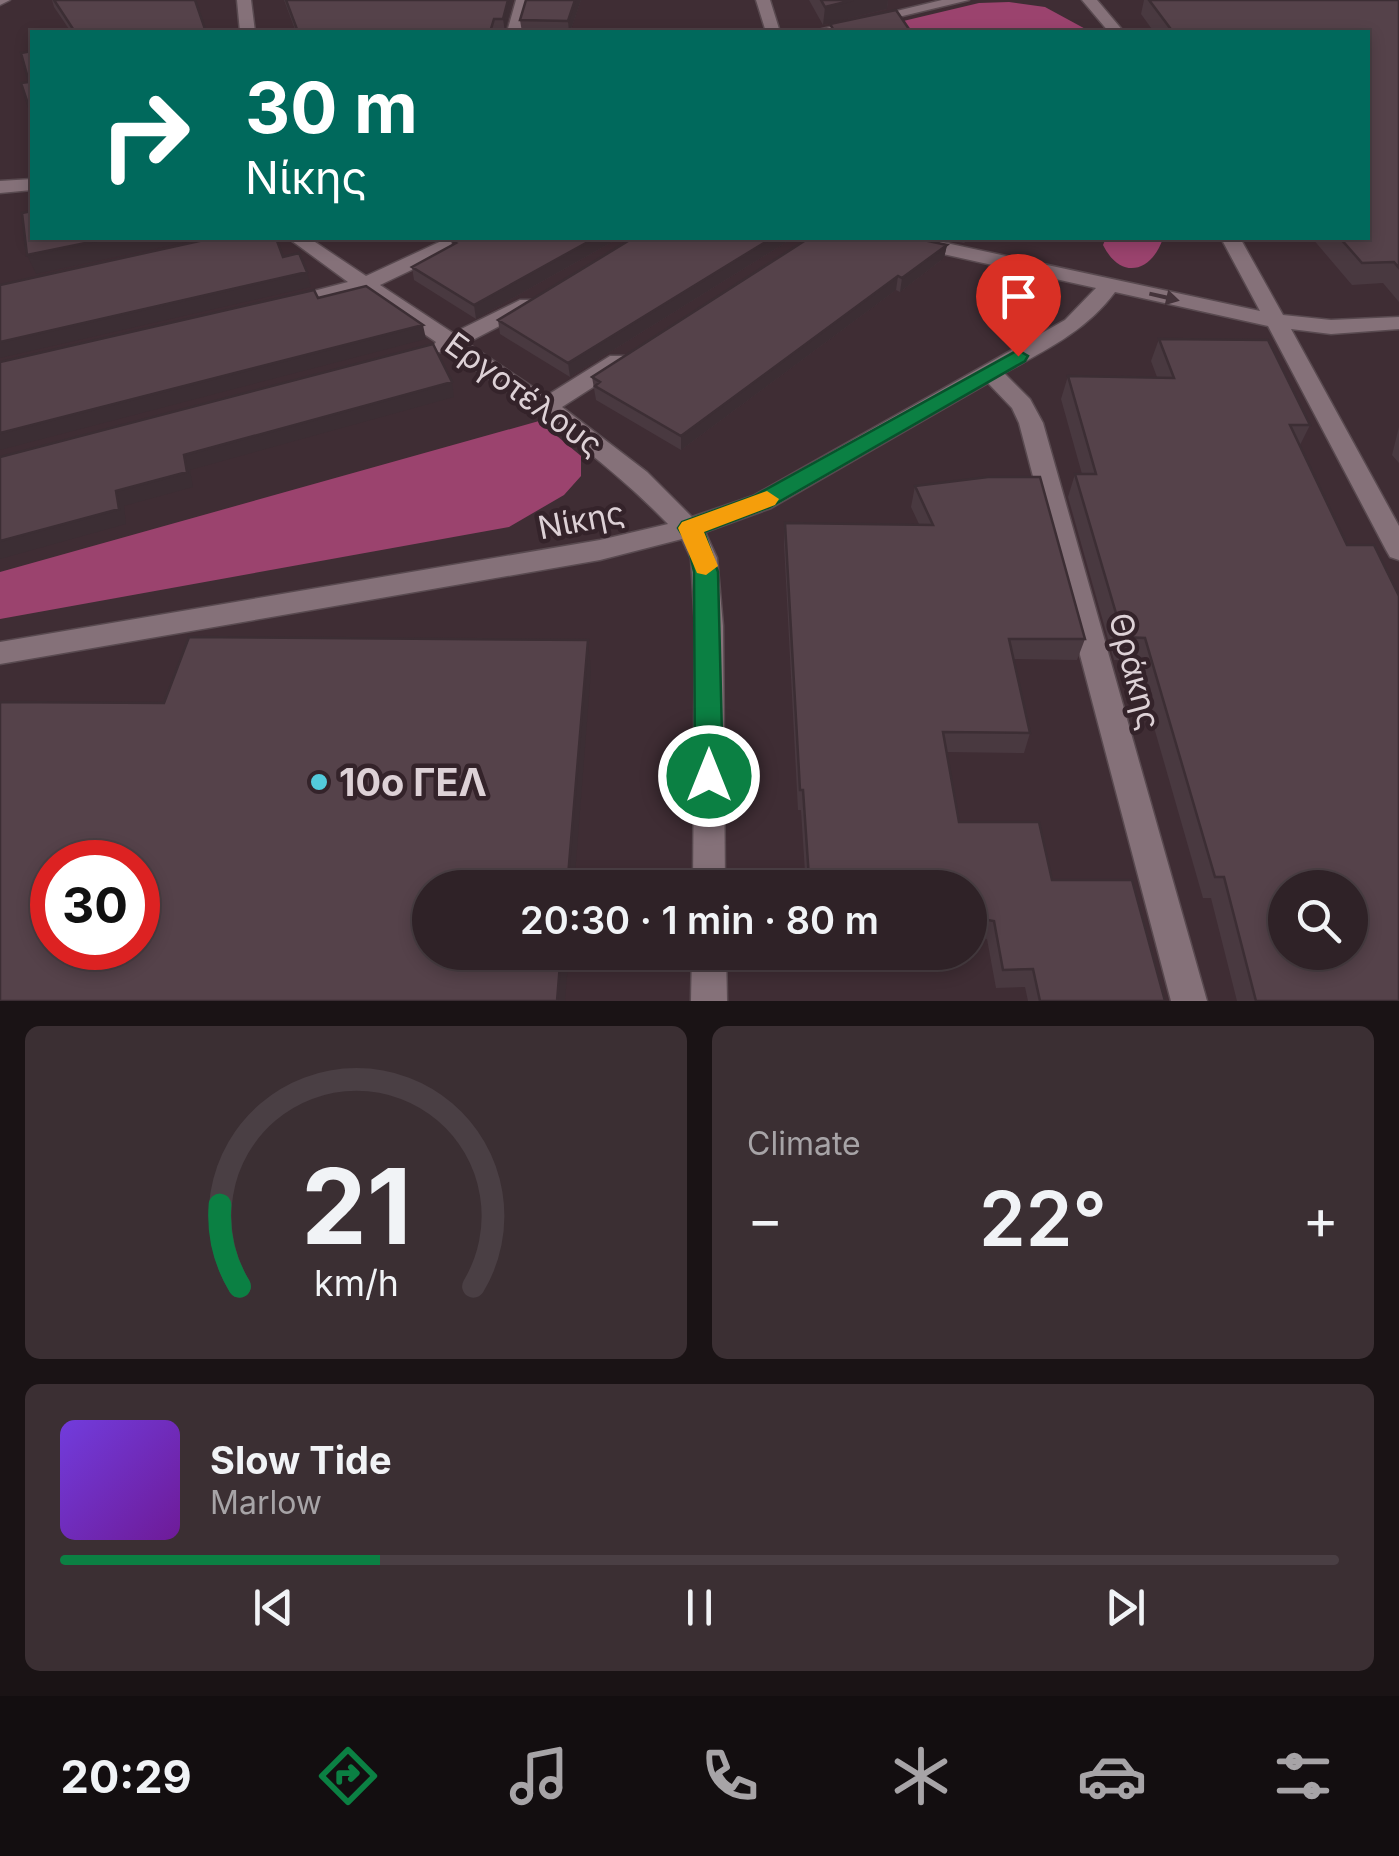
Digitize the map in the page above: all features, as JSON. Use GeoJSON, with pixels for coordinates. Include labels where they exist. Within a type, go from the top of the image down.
{"type":"FeatureCollection","features":[{"type":"Feature","properties":{"kind":"street"},"geometry":{"type":"LineString","coordinates":[[244,0],[248,30]]}},
{"type":"Feature","properties":{"kind":"street"},"geometry":{"type":"LineString","coordinates":[[515,30],[523,0]]}},
{"type":"Feature","properties":{"kind":"street"},"geometry":{"type":"LineString","coordinates":[[763,0],[773,30]]}},
{"type":"Feature","properties":{"kind":"street"},"geometry":{"type":"LineString","coordinates":[[827,30],[962,0]]}},
{"type":"Feature","properties":{"kind":"street"},"geometry":{"type":"LineString","coordinates":[[1089,0],[1115,30]]}},
{"type":"Feature","properties":{"kind":"street"},"geometry":{"type":"LineString","coordinates":[[0,187],[30,185]]}},
{"type":"Feature","properties":{"kind":"street","name":"Εργοτέλους"},"geometry":{"type":"LineString","coordinates":[[300,240],[366,283],[441,347],[546,407],[638,478],[690,528],[700,543],[706,572],[709,870]]}},
{"type":"Feature","properties":{"kind":"street"},"geometry":{"type":"LineString","coordinates":[[271,308],[366,283],[459,240]]}},
{"type":"Feature","properties":{"kind":"street"},"geometry":{"type":"LineString","coordinates":[[1233,240],[1399,550]]}},
{"type":"Feature","properties":{"kind":"street"},"geometry":{"type":"LineString","coordinates":[[943,242],[1275,321],[1331,327],[1399,324]]}},
{"type":"Feature","properties":{"kind":"street","name":"Νίκης"},"geometry":{"type":"LineString","coordinates":[[0,653],[600,550],[690,528],[762,502],[1073,325],[1110,284]]}},
{"type":"Feature","properties":{"kind":"street"},"geometry":{"type":"LineString","coordinates":[[441,347],[540,296]]}},
{"type":"Feature","properties":{"kind":"street"},"geometry":{"type":"LineString","coordinates":[[546,407],[629,354]]}},
{"type":"Feature","properties":{"kind":"street","name":"Θράκης"},"geometry":{"type":"LineString","coordinates":[[990,372],[1022,404],[1030,423],[1190,1001]]}},
{"type":"Feature","properties":{"kind":"street"},"geometry":{"type":"LineString","coordinates":[[709,970],[709,1001]]}},
{"type":"Feature","properties":{"kind":"shaded area"},"geometry":{"type":"Polygon","coordinates":[[[979,3],[1045,7],[1087,30],[865,30],[979,3]]]}},
{"type":"Feature","properties":{"kind":"shaded area"},"geometry":{"type":"Polygon","coordinates":[[[1105,240],[1162,240],[1152,258],[1136,268],[1118,264],[1103,245],[1105,240]]]}},
{"type":"Feature","properties":{"kind":"shaded area"},"geometry":{"type":"Polygon","coordinates":[[[539,421],[581,456],[581,476],[564,495],[509,527],[0,619],[0,572],[539,421]]]}},
{"type":"Feature","properties":{"kind":"building"},"geometry":{"type":"Polygon","coordinates":[[[54,0],[195,0],[205,30],[74,30],[54,0]]]}},
{"type":"Feature","properties":{"kind":"building"},"geometry":{"type":"Polygon","coordinates":[[[286,0],[508,0],[503,19],[494,19],[491,30],[297,30],[286,0]]]}},
{"type":"Feature","properties":{"kind":"building"},"geometry":{"type":"Polygon","coordinates":[[[526,0],[575,0],[568,21],[520,20],[526,0]]]}},
{"type":"Feature","properties":{"kind":"building"},"geometry":{"type":"Polygon","coordinates":[[[821,0],[853,0],[825,7],[821,0]]]}},
{"type":"Feature","properties":{"kind":"building"},"geometry":{"type":"Polygon","coordinates":[[[1149,0],[1399,0],[1399,268],[1394,262],[1362,263],[1342,240],[1370,240],[1370,30],[1172,30],[1149,0]]]}},
{"type":"Feature","properties":{"kind":"building"},"geometry":{"type":"Polygon","coordinates":[[[896,10],[910,30],[832,30],[830,24],[896,10]]]}},
{"type":"Feature","properties":{"kind":"building"},"geometry":{"type":"Polygon","coordinates":[[[30,51],[30,110],[21,83],[29,82],[21,53],[30,51]]]}},
{"type":"Feature","properties":{"kind":"building"},"geometry":{"type":"Polygon","coordinates":[[[30,211],[30,240],[100,240],[27,255],[22,213],[30,211]]]}},
{"type":"Feature","properties":{"kind":"building"},"geometry":{"type":"Polygon","coordinates":[[[204,240],[277,240],[283,257],[299,253],[307,272],[0,342],[0,285],[204,240]]]}},
{"type":"Feature","properties":{"kind":"building"},"geometry":{"type":"Polygon","coordinates":[[[451,240],[591,240],[474,305],[412,267],[456,243],[451,240]]]}},
{"type":"Feature","properties":{"kind":"building"},"geometry":{"type":"Polygon","coordinates":[[[630,240],[769,240],[568,363],[498,320],[630,240]]]}},
{"type":"Feature","properties":{"kind":"building"},"geometry":{"type":"Polygon","coordinates":[[[806,240],[923,240],[947,245],[902,278],[898,276],[681,436],[595,386],[600,382],[592,377],[806,240]]]}},
{"type":"Feature","properties":{"kind":"building"},"geometry":{"type":"Polygon","coordinates":[[[366,286],[423,325],[0,433],[0,362],[314,290],[318,298],[366,286]]]}},
{"type":"Feature","properties":{"kind":"building"},"geometry":{"type":"Polygon","coordinates":[[[1159,339],[1268,340],[1310,425],[1290,425],[1347,545],[1374,545],[1399,596],[1399,1001],[1256,1001],[1224,877],[1215,877],[1145,638],[1123,637],[1075,474],[1096,474],[1068,376],[1174,378],[1159,339]]]}},
{"type":"Feature","properties":{"kind":"building"},"geometry":{"type":"Polygon","coordinates":[[[433,344],[452,382],[184,455],[187,472],[116,491],[119,509],[0,541],[0,457],[433,344]]]}},
{"type":"Feature","properties":{"kind":"building"},"geometry":{"type":"Polygon","coordinates":[[[988,477],[1040,477],[1085,639],[1009,639],[1030,733],[943,732],[959,822],[1039,822],[1052,880],[1132,880],[1165,1001],[1040,1001],[1033,969],[1003,970],[994,921],[987,920],[987,870],[808,870],[800,790],[785,523],[933,525],[915,486],[988,477]]]}},
{"type":"Feature","properties":{"kind":"building","name":"10ο ΓΕΛ"},"geometry":{"type":"Polygon","coordinates":[[[189,637],[588,640],[569,870],[412,870],[412,970],[560,970],[557,1001],[0,1001],[0,702],[164,703],[189,637]]]}},
{"type":"Feature","properties":{"kind":"slow traffic"},"geometry":{"type":"LineString","coordinates":[[706,566],[700,543],[690,528],[767,499]]}},
{"type":"Feature","properties":{"kind":"place","name":"10ο ΓΕΛ"},"geometry":{"type":"Point","coordinates":[319,782]}},
{"type":"Feature","properties":{"kind":"route"},"geometry":{"type":"LineString","coordinates":[[709,776],[706,572],[700,543],[690,528],[762,502],[1018,356]]}}]}
